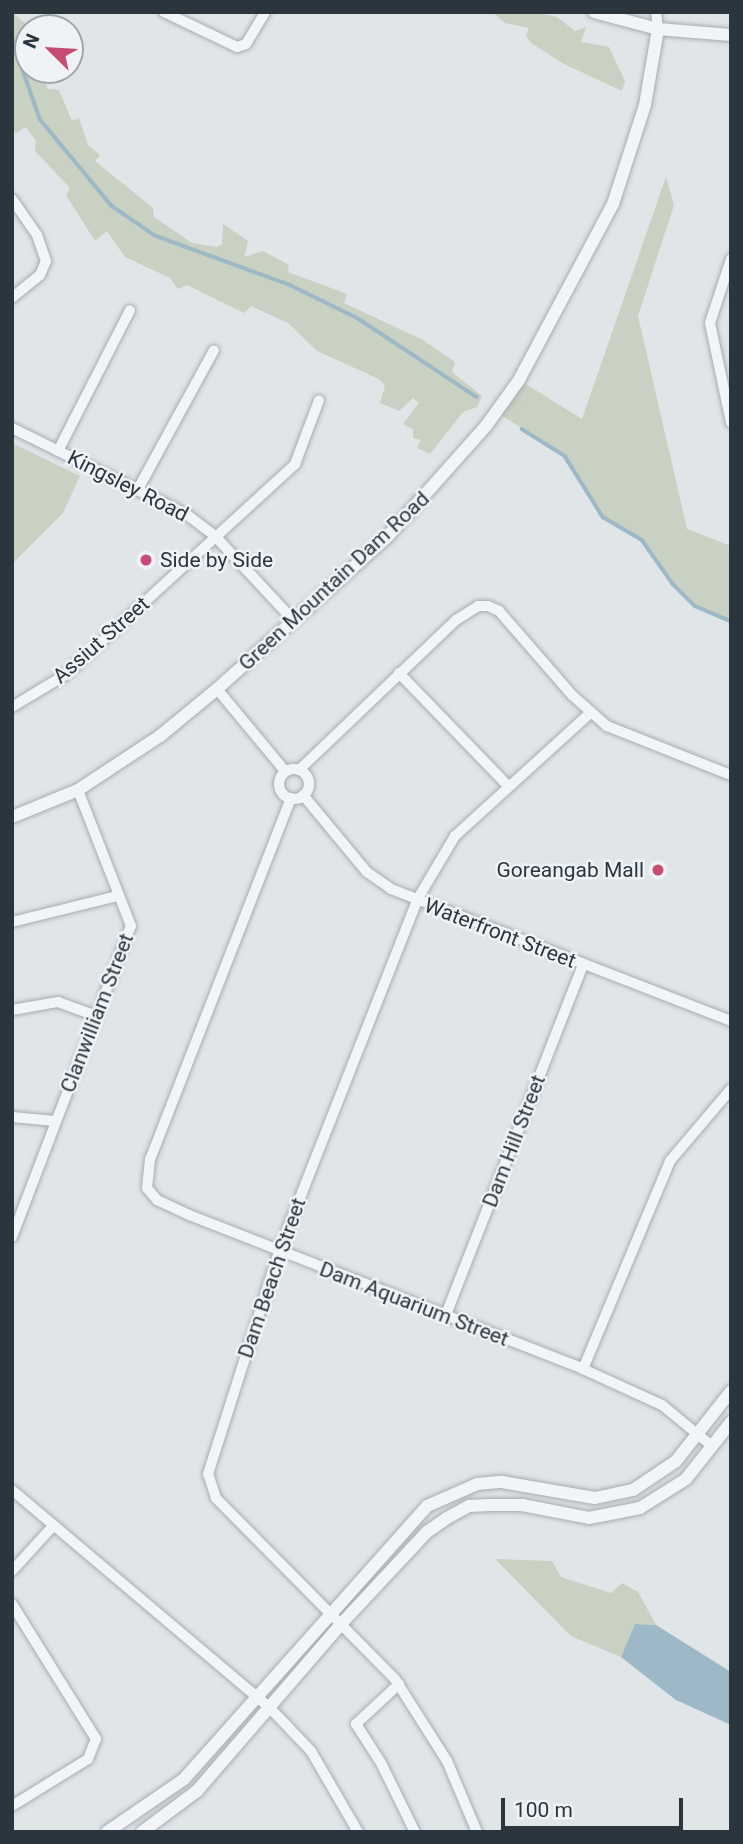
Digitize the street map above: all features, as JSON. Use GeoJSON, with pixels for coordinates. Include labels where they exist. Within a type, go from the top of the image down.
{"type":"FeatureCollection","features":[{"type":"Feature","properties":{"kind":"street"},"geometry":{"type":"LineString","coordinates":[[164,12],[237,47],[246,44],[265,12]]}},
{"type":"Feature","properties":{"kind":"street"},"geometry":{"type":"LineString","coordinates":[[594,12],[658,29],[731,35]]}},
{"type":"Feature","properties":{"kind":"street"},"geometry":{"type":"LineString","coordinates":[[656,12],[658,29]]}},
{"type":"Feature","properties":{"kind":"street","name":"Green Mountain Dam Road"},"geometry":{"type":"LineString","coordinates":[[12,817],[78,790],[160,736],[217,689],[387,536],[443,478],[519,380],[613,205],[645,105],[658,29]]}},
{"type":"Feature","properties":{"kind":"street"},"geometry":{"type":"LineString","coordinates":[[12,199],[37,235],[46,261],[40,275],[12,298]]}},
{"type":"Feature","properties":{"kind":"street"},"geometry":{"type":"LineString","coordinates":[[731,259],[710,323],[731,423]]}},
{"type":"Feature","properties":{"kind":"street"},"geometry":{"type":"LineString","coordinates":[[58,451],[130,310]]}},
{"type":"Feature","properties":{"kind":"street"},"geometry":{"type":"LineString","coordinates":[[138,489],[214,350]]}},
{"type":"Feature","properties":{"kind":"street","name":"Assiut Street"},"geometry":{"type":"LineString","coordinates":[[12,707],[65,675],[295,464],[319,400]]}},
{"type":"Feature","properties":{"kind":"street","name":"Kingsley Road"},"geometry":{"type":"LineString","coordinates":[[12,428],[186,514],[215,536],[292,619]]}},
{"type":"Feature","properties":{"kind":"street"},"geometry":{"type":"LineString","coordinates":[[285,771],[299,769],[468,611],[488,606],[514,627],[590,713],[636,739],[731,775]]}},
{"type":"Feature","properties":{"kind":"street"},"geometry":{"type":"LineString","coordinates":[[399,673],[508,786]]}},
{"type":"Feature","properties":{"kind":"street"},"geometry":{"type":"LineString","coordinates":[[217,689],[285,771]]}},
{"type":"Feature","properties":{"kind":"street","name":"Dam Beach Street"},"geometry":{"type":"LineString","coordinates":[[477,1832],[447,1760],[399,1684],[342,1623],[216,1499],[208,1474],[279,1251],[416,900],[456,836],[590,713]]}},
{"type":"Feature","properties":{"kind":"street"},"geometry":{"type":"LineString","coordinates":[[285,771],[280,789],[291,798],[303,795],[308,780],[299,769]]}},
{"type":"Feature","properties":{"kind":"street","name":"Clanwilliam Street"},"geometry":{"type":"LineString","coordinates":[[13,1234],[94,1015],[129,936],[130,919],[117,896],[78,790]]}},
{"type":"Feature","properties":{"kind":"street","name":"Waterfront Street"},"geometry":{"type":"LineString","coordinates":[[303,795],[367,872],[416,900],[731,1021]]}},
{"type":"Feature","properties":{"kind":"street","name":"Dam Aquarium Street"},"geometry":{"type":"LineString","coordinates":[[291,798],[146,1174],[147,1188],[157,1200],[445,1317],[583,1369],[662,1405],[712,1446]]}},
{"type":"Feature","properties":{"kind":"street"},"geometry":{"type":"LineString","coordinates":[[12,922],[117,896]]}},
{"type":"Feature","properties":{"kind":"street","name":"Dam Hill Street"},"geometry":{"type":"LineString","coordinates":[[445,1317],[583,965]]}},
{"type":"Feature","properties":{"kind":"street"},"geometry":{"type":"LineString","coordinates":[[12,1010],[58,1002],[94,1015]]}},
{"type":"Feature","properties":{"kind":"street"},"geometry":{"type":"LineString","coordinates":[[583,1369],[670,1161],[731,1089]]}},
{"type":"Feature","properties":{"kind":"street"},"geometry":{"type":"LineString","coordinates":[[12,1117],[55,1121]]}},
{"type":"Feature","properties":{"kind":"street"},"geometry":{"type":"LineString","coordinates":[[107,1832],[184,1779],[330,1611],[427,1506],[477,1484],[502,1482],[568,1496],[610,1496],[655,1478],[698,1432],[731,1391]]}},
{"type":"Feature","properties":{"kind":"street"},"geometry":{"type":"LineString","coordinates":[[142,1832],[197,1791],[342,1623],[427,1532],[469,1506],[522,1505],[589,1518],[610,1516],[666,1495],[686,1479],[731,1422]]}},
{"type":"Feature","properties":{"kind":"street"},"geometry":{"type":"LineString","coordinates":[[12,1490],[270,1708],[311,1751],[358,1832]]}},
{"type":"Feature","properties":{"kind":"street"},"geometry":{"type":"LineString","coordinates":[[12,1571],[54,1525]]}},
{"type":"Feature","properties":{"kind":"street"},"geometry":{"type":"LineString","coordinates":[[12,1604],[96,1739],[88,1759],[12,1806]]}},
{"type":"Feature","properties":{"kind":"street"},"geometry":{"type":"LineString","coordinates":[[399,1684],[356,1724],[381,1763],[415,1832]]}},
{"type":"Feature","properties":{"kind":"green space"},"geometry":{"type":"Polygon","coordinates":[[[12,12],[14,14],[14,84],[46,84],[48,89],[59,90],[72,121],[79,118],[88,145],[100,155],[95,161],[153,208],[154,217],[192,243],[217,247],[222,244],[223,224],[248,241],[244,257],[263,251],[289,265],[288,272],[347,294],[344,303],[423,340],[455,362],[452,372],[482,396],[477,407],[463,412],[430,454],[417,448],[421,440],[413,438],[413,429],[403,424],[419,403],[413,398],[399,411],[380,403],[385,386],[379,379],[317,351],[288,323],[251,306],[244,313],[187,285],[178,289],[170,278],[125,257],[107,231],[95,241],[66,195],[70,188],[35,151],[36,141],[26,127],[16,133],[12,129],[12,12]]]}},
{"type":"Feature","properties":{"kind":"green space"},"geometry":{"type":"Polygon","coordinates":[[[492,12],[533,12],[557,17],[575,31],[586,27],[581,42],[609,47],[625,81],[622,91],[564,64],[531,43],[526,35],[529,28],[505,23],[492,12]]]}},
{"type":"Feature","properties":{"kind":"green space"},"geometry":{"type":"Polygon","coordinates":[[[666,177],[674,205],[638,316],[687,529],[731,546],[731,621],[695,606],[673,584],[642,540],[603,517],[565,456],[495,411],[519,380],[582,419],[666,177]]]}},
{"type":"Feature","properties":{"kind":"green space"},"geometry":{"type":"Polygon","coordinates":[[[12,443],[80,476],[63,513],[12,564],[12,443]]]}},
{"type":"Feature","properties":{"kind":"green space"},"geometry":{"type":"Polygon","coordinates":[[[495,1559],[552,1561],[561,1577],[611,1593],[622,1583],[638,1592],[656,1625],[635,1624],[621,1657],[571,1636],[495,1559]]]}},
{"type":"Feature","properties":{"kind":"water"},"geometry":{"type":"Polygon","coordinates":[[[635,1624],[656,1625],[731,1672],[731,1725],[676,1700],[621,1657],[635,1624]]]}},
{"type":"Feature","properties":{"kind":"waterway"},"geometry":{"type":"LineString","coordinates":[[12,38],[40,119],[112,206],[156,236],[288,284],[359,319],[477,397]]}},
{"type":"Feature","properties":{"kind":"waterway"},"geometry":{"type":"LineString","coordinates":[[522,429],[565,456],[603,517],[642,540],[673,584],[695,606],[731,621]]}},
{"type":"Feature","properties":{"kind":"place","name":"Side by Side"},"geometry":{"type":"Point","coordinates":[146,560]}},
{"type":"Feature","properties":{"kind":"place","name":"Goreangab Mall"},"geometry":{"type":"Point","coordinates":[658,870]}}]}
